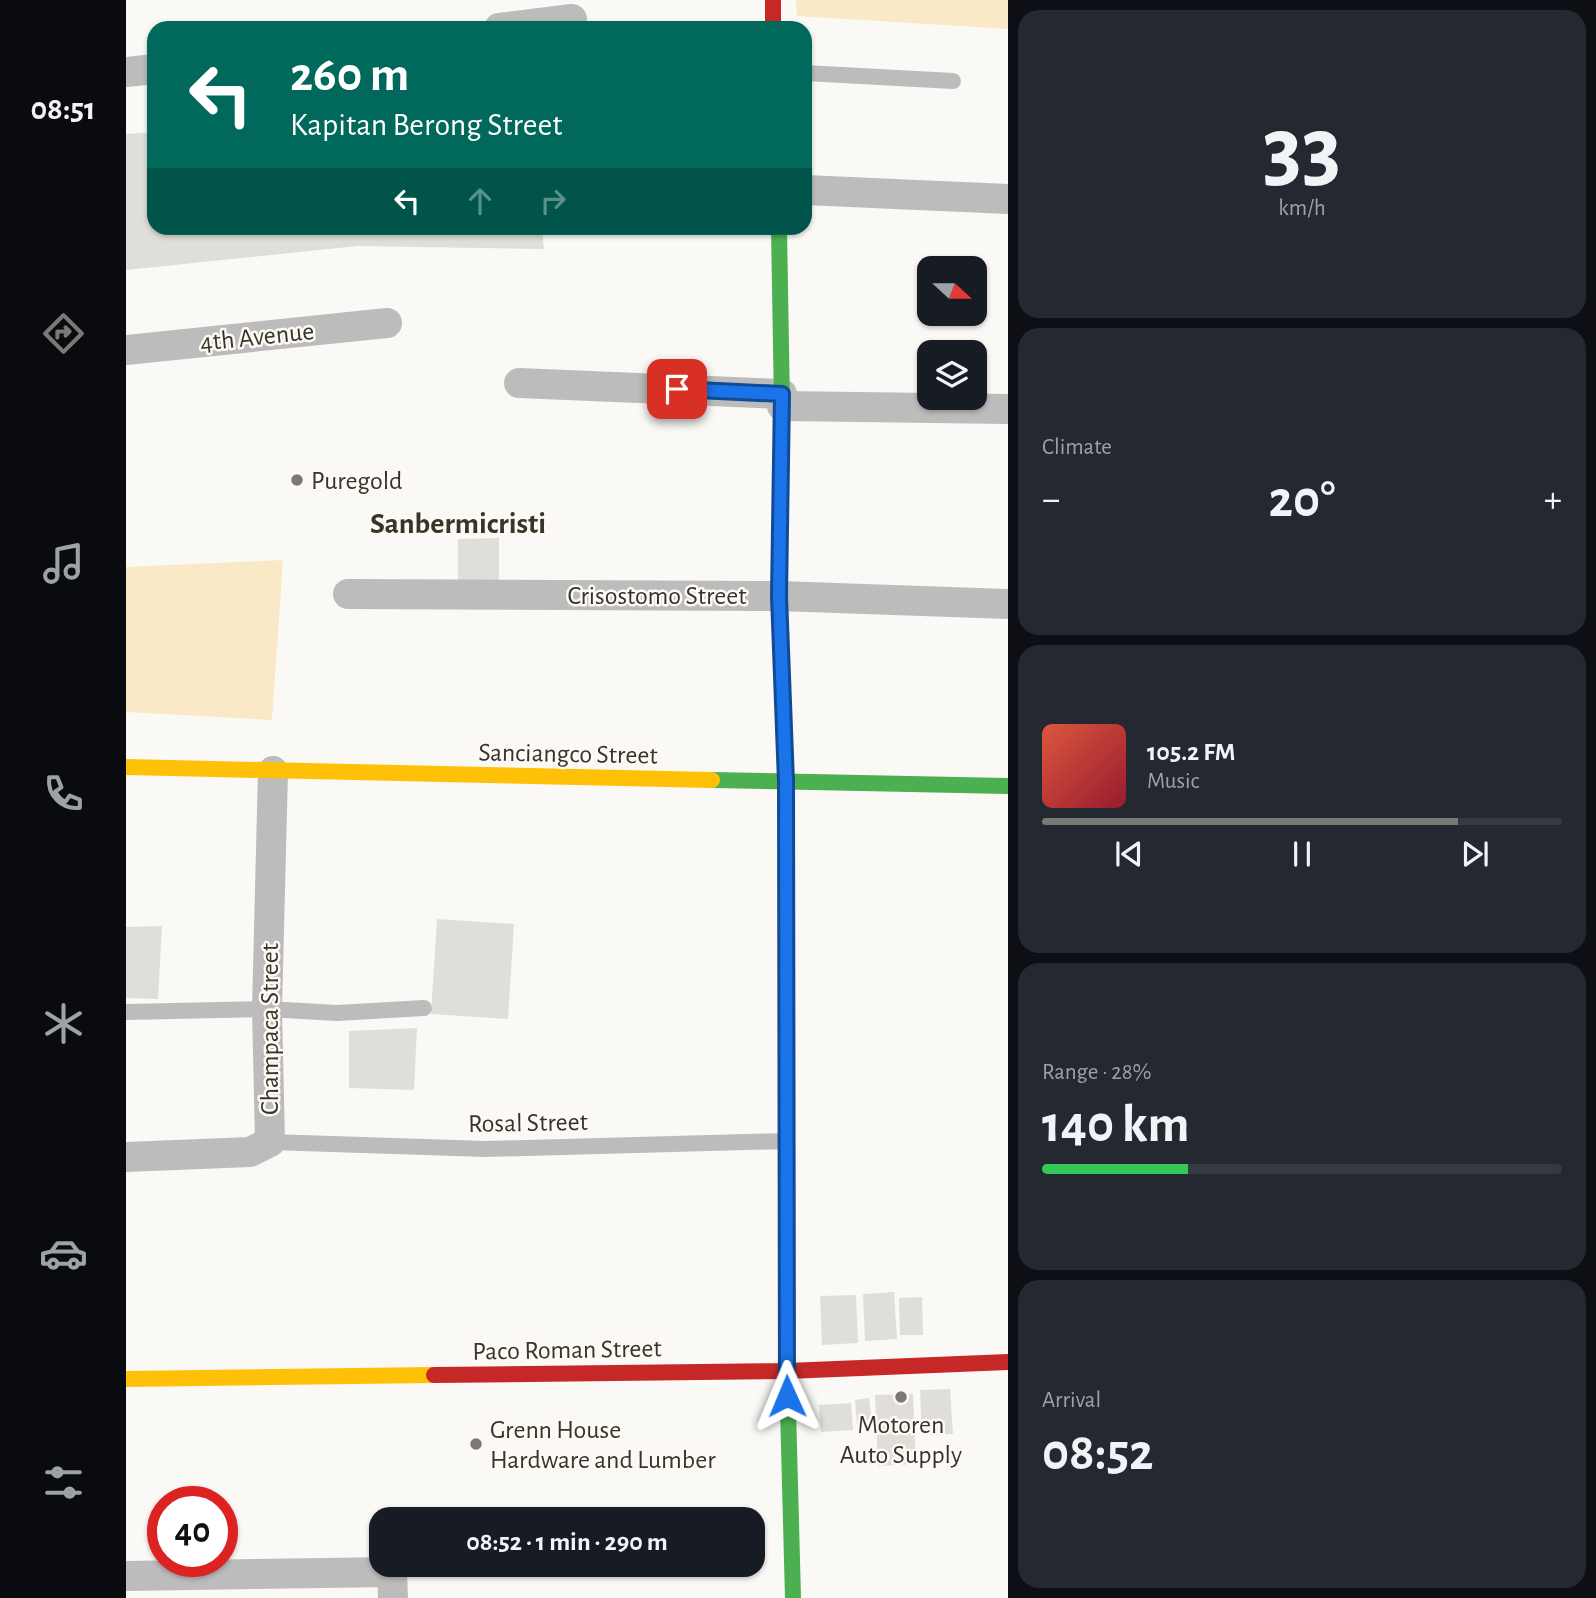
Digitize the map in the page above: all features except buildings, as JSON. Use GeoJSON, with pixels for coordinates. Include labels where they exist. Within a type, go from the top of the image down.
{"type":"FeatureCollection","features":[{"type":"Feature","properties":{"kind":"street"},"geometry":{"type":"LineString","coordinates":[[773,0],[773,21]]}},
{"type":"Feature","properties":{"kind":"street"},"geometry":{"type":"LineString","coordinates":[[556,21],[572,19]]}},
{"type":"Feature","properties":{"kind":"street"},"geometry":{"type":"LineString","coordinates":[[126,72],[147,70]]}},
{"type":"Feature","properties":{"kind":"street"},"geometry":{"type":"LineString","coordinates":[[812,190],[1008,199]]}},
{"type":"Feature","properties":{"kind":"street"},"geometry":{"type":"LineString","coordinates":[[779,235],[782,400],[779,596],[786,782],[786,1371],[793,1598]]}},
{"type":"Feature","properties":{"kind":"street","name":"4th Avenue"},"geometry":{"type":"LineString","coordinates":[[126,350],[387,323]]}},
{"type":"Feature","properties":{"kind":"street"},"geometry":{"type":"LineString","coordinates":[[519,383],[782,400],[1008,409]]}},
{"type":"Feature","properties":{"kind":"street","name":"Crisostomo Street"},"geometry":{"type":"LineString","coordinates":[[348,594],[779,596],[1008,604]]}},
{"type":"Feature","properties":{"kind":"street","name":"Sanciangco Street"},"geometry":{"type":"LineString","coordinates":[[126,767],[1008,786]]}},
{"type":"Feature","properties":{"kind":"street","name":"Champaca Street"},"geometry":{"type":"LineString","coordinates":[[126,1157],[250,1152],[270,1142],[267,1009],[273,771]]}},
{"type":"Feature","properties":{"kind":"street","name":"Paco Roman Street"},"geometry":{"type":"LineString","coordinates":[[126,1379],[786,1371],[1008,1362]]}},
{"type":"Feature","properties":{"kind":"street"},"geometry":{"type":"LineString","coordinates":[[126,1576],[392,1585]]}},
{"type":"Feature","properties":{"kind":"lane"},"geometry":{"type":"LineString","coordinates":[[812,73],[953,82]]}},
{"type":"Feature","properties":{"kind":"lane"},"geometry":{"type":"LineString","coordinates":[[126,1012],[267,1009],[337,1013],[424,1008]]}},
{"type":"Feature","properties":{"kind":"lane","name":"Rosal Street"},"geometry":{"type":"LineString","coordinates":[[270,1142],[486,1149],[786,1141]]}},
{"type":"Feature","properties":{"kind":"shaded area"},"geometry":{"type":"Polygon","coordinates":[[[796,0],[1008,0],[1008,29],[797,16],[796,0]]]}},
{"type":"Feature","properties":{"kind":"shaded area"},"geometry":{"type":"Polygon","coordinates":[[[283,560],[272,720],[126,712],[126,567],[283,560]]]}},
{"type":"Feature","properties":{"kind":"traffic: fast"},"geometry":{"type":"LineString","coordinates":[[779,235],[782,406],[779,596],[786,786]]}},
{"type":"Feature","properties":{"kind":"traffic: fast"},"geometry":{"type":"LineString","coordinates":[[712,780],[1008,786]]}},
{"type":"Feature","properties":{"kind":"traffic: fast"},"geometry":{"type":"LineString","coordinates":[[787,1189],[787,1371],[793,1598]]}},
{"type":"Feature","properties":{"kind":"traffic: slow"},"geometry":{"type":"LineString","coordinates":[[126,767],[712,780]]}},
{"type":"Feature","properties":{"kind":"traffic: slow"},"geometry":{"type":"LineString","coordinates":[[786,786],[787,1189]]}},
{"type":"Feature","properties":{"kind":"traffic: slow"},"geometry":{"type":"LineString","coordinates":[[126,1379],[434,1375]]}},
{"type":"Feature","properties":{"kind":"traffic: jam"},"geometry":{"type":"LineString","coordinates":[[773,0],[773,21]]}},
{"type":"Feature","properties":{"kind":"traffic: jam"},"geometry":{"type":"LineString","coordinates":[[434,1375],[787,1371],[1008,1362]]}},
{"type":"Feature","properties":{"kind":"place","name":"Puregold"},"geometry":{"type":"Point","coordinates":[297,480]}},
{"type":"Feature","properties":{"kind":"place","name":"Motoren Auto Supply"},"geometry":{"type":"Point","coordinates":[901,1397]}},
{"type":"Feature","properties":{"kind":"place","name":"Grenn House Hardware and Lumber"},"geometry":{"type":"Point","coordinates":[476,1444]}},
{"type":"Feature","properties":{"kind":"district","name":"Sanbermicristi"},"geometry":{"type":"Point","coordinates":[458,523]}},
{"type":"Feature","properties":{"kind":"route"},"geometry":{"type":"LineString","coordinates":[[677,389],[782,394],[779,596],[786,782],[787,1396]]}}]}
